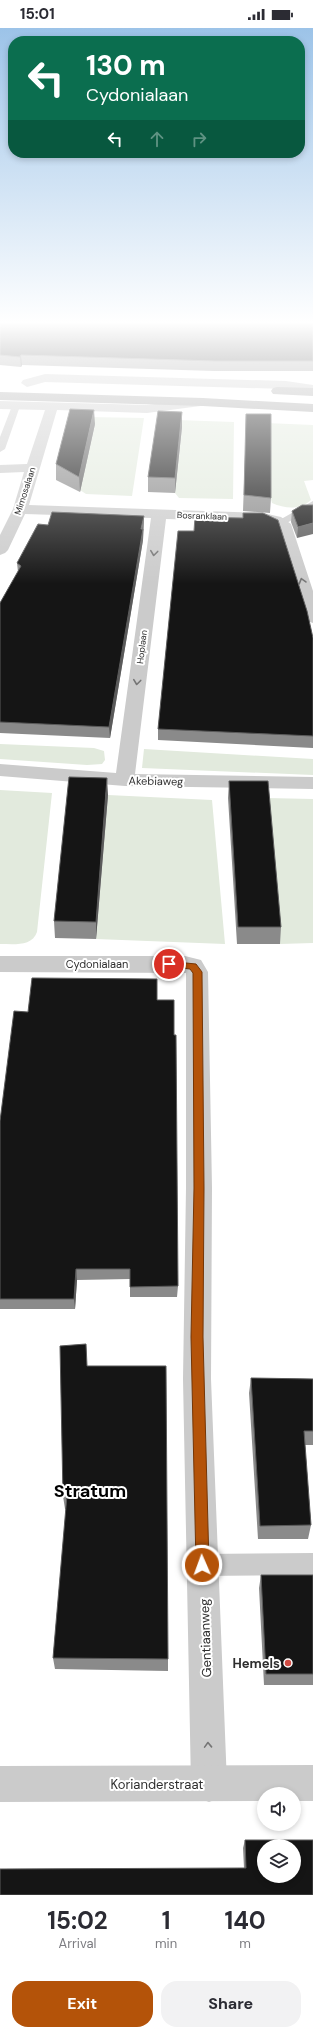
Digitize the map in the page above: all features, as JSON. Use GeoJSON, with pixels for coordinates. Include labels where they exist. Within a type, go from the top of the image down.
{"type":"FeatureCollection","features":[{"type":"Feature","properties":{"kind":"street","name":"Mimosalaan"},"geometry":{"type":"LineString","coordinates":[[2,542],[20,508],[51,410]]}},
{"type":"Feature","properties":{"kind":"street"},"geometry":{"type":"LineString","coordinates":[[0,468],[32,468]]}},
{"type":"Feature","properties":{"kind":"street","name":"Bosranklaan"},"geometry":{"type":"LineString","coordinates":[[20,508],[268,519],[281,522]]}},
{"type":"Feature","properties":{"kind":"street","name":"Hoplaan"},"geometry":{"type":"LineString","coordinates":[[125,780],[159,514]]}},
{"type":"Feature","properties":{"kind":"street"},"geometry":{"type":"LineString","coordinates":[[281,522],[286,527],[313,618]]}},
{"type":"Feature","properties":{"kind":"street","name":"Akebiaweg"},"geometry":{"type":"LineString","coordinates":[[0,770],[125,780],[313,783]]}},
{"type":"Feature","properties":{"kind":"street","name":"Cydonialaan"},"geometry":{"type":"LineString","coordinates":[[0,964],[185,964],[193,966]]}},
{"type":"Feature","properties":{"kind":"street","name":"Gentiaanweg"},"geometry":{"type":"LineString","coordinates":[[193,966],[197,972],[199,1188],[197,1337],[209,1784]]}},
{"type":"Feature","properties":{"kind":"street","name":"Korianderstraat"},"geometry":{"type":"LineString","coordinates":[[0,1784],[313,1783]]}},
{"type":"Feature","properties":{"kind":"lane"},"geometry":{"type":"LineString","coordinates":[[0,449],[14,410]]}},
{"type":"Feature","properties":{"kind":"lane"},"geometry":{"type":"LineString","coordinates":[[281,522],[313,504]]}},
{"type":"Feature","properties":{"kind":"lane"},"geometry":{"type":"LineString","coordinates":[[202,1565],[313,1564]]}},
{"type":"Feature","properties":{"kind":"shaded area"},"geometry":{"type":"Polygon","coordinates":[[[88,417],[144,418],[132,496],[86,494],[80,490],[95,425],[88,417]]]}},
{"type":"Feature","properties":{"kind":"shaded area"},"geometry":{"type":"Polygon","coordinates":[[[176,420],[234,422],[233,499],[179,498],[175,493],[182,427],[176,420]]]}},
{"type":"Feature","properties":{"kind":"shaded area"},"geometry":{"type":"Polygon","coordinates":[[[266,423],[313,425],[313,480],[304,481],[311,500],[302,506],[293,508],[272,503],[270,496],[266,423]]]}},
{"type":"Feature","properties":{"kind":"shaded area"},"geometry":{"type":"Polygon","coordinates":[[[0,744],[94,748],[104,751],[105,760],[102,764],[87,765],[0,759],[0,744]]]}},
{"type":"Feature","properties":{"kind":"shaded area"},"geometry":{"type":"Polygon","coordinates":[[[144,749],[313,759],[313,775],[142,768],[144,749]]]}},
{"type":"Feature","properties":{"kind":"shaded area"},"geometry":{"type":"Polygon","coordinates":[[[0,790],[52,793],[37,932],[35,937],[22,944],[0,944],[0,790]]]}},
{"type":"Feature","properties":{"kind":"shaded area"},"geometry":{"type":"Polygon","coordinates":[[[108,795],[212,800],[225,944],[96,939],[108,795]]]}},
{"type":"Feature","properties":{"kind":"shaded area"},"geometry":{"type":"Polygon","coordinates":[[[266,798],[313,799],[313,943],[280,944],[266,798]]]}},
{"type":"Feature","properties":{"kind":"building"},"geometry":{"type":"Polygon","coordinates":[[[70,410],[94,410],[79,477],[56,464],[70,410]]]}},
{"type":"Feature","properties":{"kind":"building"},"geometry":{"type":"Polygon","coordinates":[[[158,411],[182,412],[175,478],[148,477],[158,411]]]}},
{"type":"Feature","properties":{"kind":"building"},"geometry":{"type":"Polygon","coordinates":[[[246,414],[271,414],[271,498],[244,495],[246,414]]]}},
{"type":"Feature","properties":{"kind":"building"},"geometry":{"type":"Polygon","coordinates":[[[302,505],[313,505],[313,523],[298,527],[292,511],[302,505]]]}},
{"type":"Feature","properties":{"kind":"building"},"geometry":{"type":"Polygon","coordinates":[[[52,512],[144,516],[109,727],[0,722],[0,603],[21,566],[17,563],[38,524],[48,525],[52,512]]]}},
{"type":"Feature","properties":{"kind":"building"},"geometry":{"type":"Polygon","coordinates":[[[243,513],[263,513],[278,520],[307,611],[313,638],[313,736],[158,729],[178,531],[194,531],[195,517],[243,518],[243,513]]]}},
{"type":"Feature","properties":{"kind":"building"},"geometry":{"type":"Polygon","coordinates":[[[69,777],[107,778],[96,922],[54,921],[69,777]]]}},
{"type":"Feature","properties":{"kind":"building"},"geometry":{"type":"Polygon","coordinates":[[[229,781],[268,781],[281,927],[238,927],[229,781]]]}},
{"type":"Feature","properties":{"kind":"building"},"geometry":{"type":"Polygon","coordinates":[[[32,978],[157,979],[157,1000],[174,1000],[174,1035],[176,1035],[178,1286],[130,1287],[130,1269],[76,1269],[74,1299],[0,1299],[0,1121],[14,1011],[28,1012],[32,978]]]}},
{"type":"Feature","properties":{"kind":"building"},"geometry":{"type":"Polygon","coordinates":[[[86,1344],[87,1366],[166,1366],[168,1659],[53,1658],[67,1495],[63,1496],[60,1346],[86,1344]]]}},
{"type":"Feature","properties":{"kind":"building"},"geometry":{"type":"Polygon","coordinates":[[[251,1378],[313,1379],[313,1431],[304,1431],[311,1525],[260,1526],[251,1378]]]}},
{"type":"Feature","properties":{"kind":"building"},"geometry":{"type":"Polygon","coordinates":[[[261,1575],[313,1575],[313,1674],[266,1674],[261,1575]]]}},
{"type":"Feature","properties":{"kind":"building"},"geometry":{"type":"Polygon","coordinates":[[[245,1840],[257,1840],[257,1883],[301,1883],[301,1840],[313,1840],[313,1895],[0,1895],[0,1869],[246,1868],[245,1840]]]}},
{"type":"Feature","properties":{"kind":"place","name":"Hemels"},"geometry":{"type":"Point","coordinates":[288,1663]}},
{"type":"Feature","properties":{"kind":"district","name":"Stratum"},"geometry":{"type":"Point","coordinates":[90,1491]}},
{"type":"Feature","properties":{"kind":"route"},"geometry":{"type":"LineString","coordinates":[[169,964],[185,964],[193,966],[197,972],[199,1188],[197,1379],[202,1565]]}}]}
